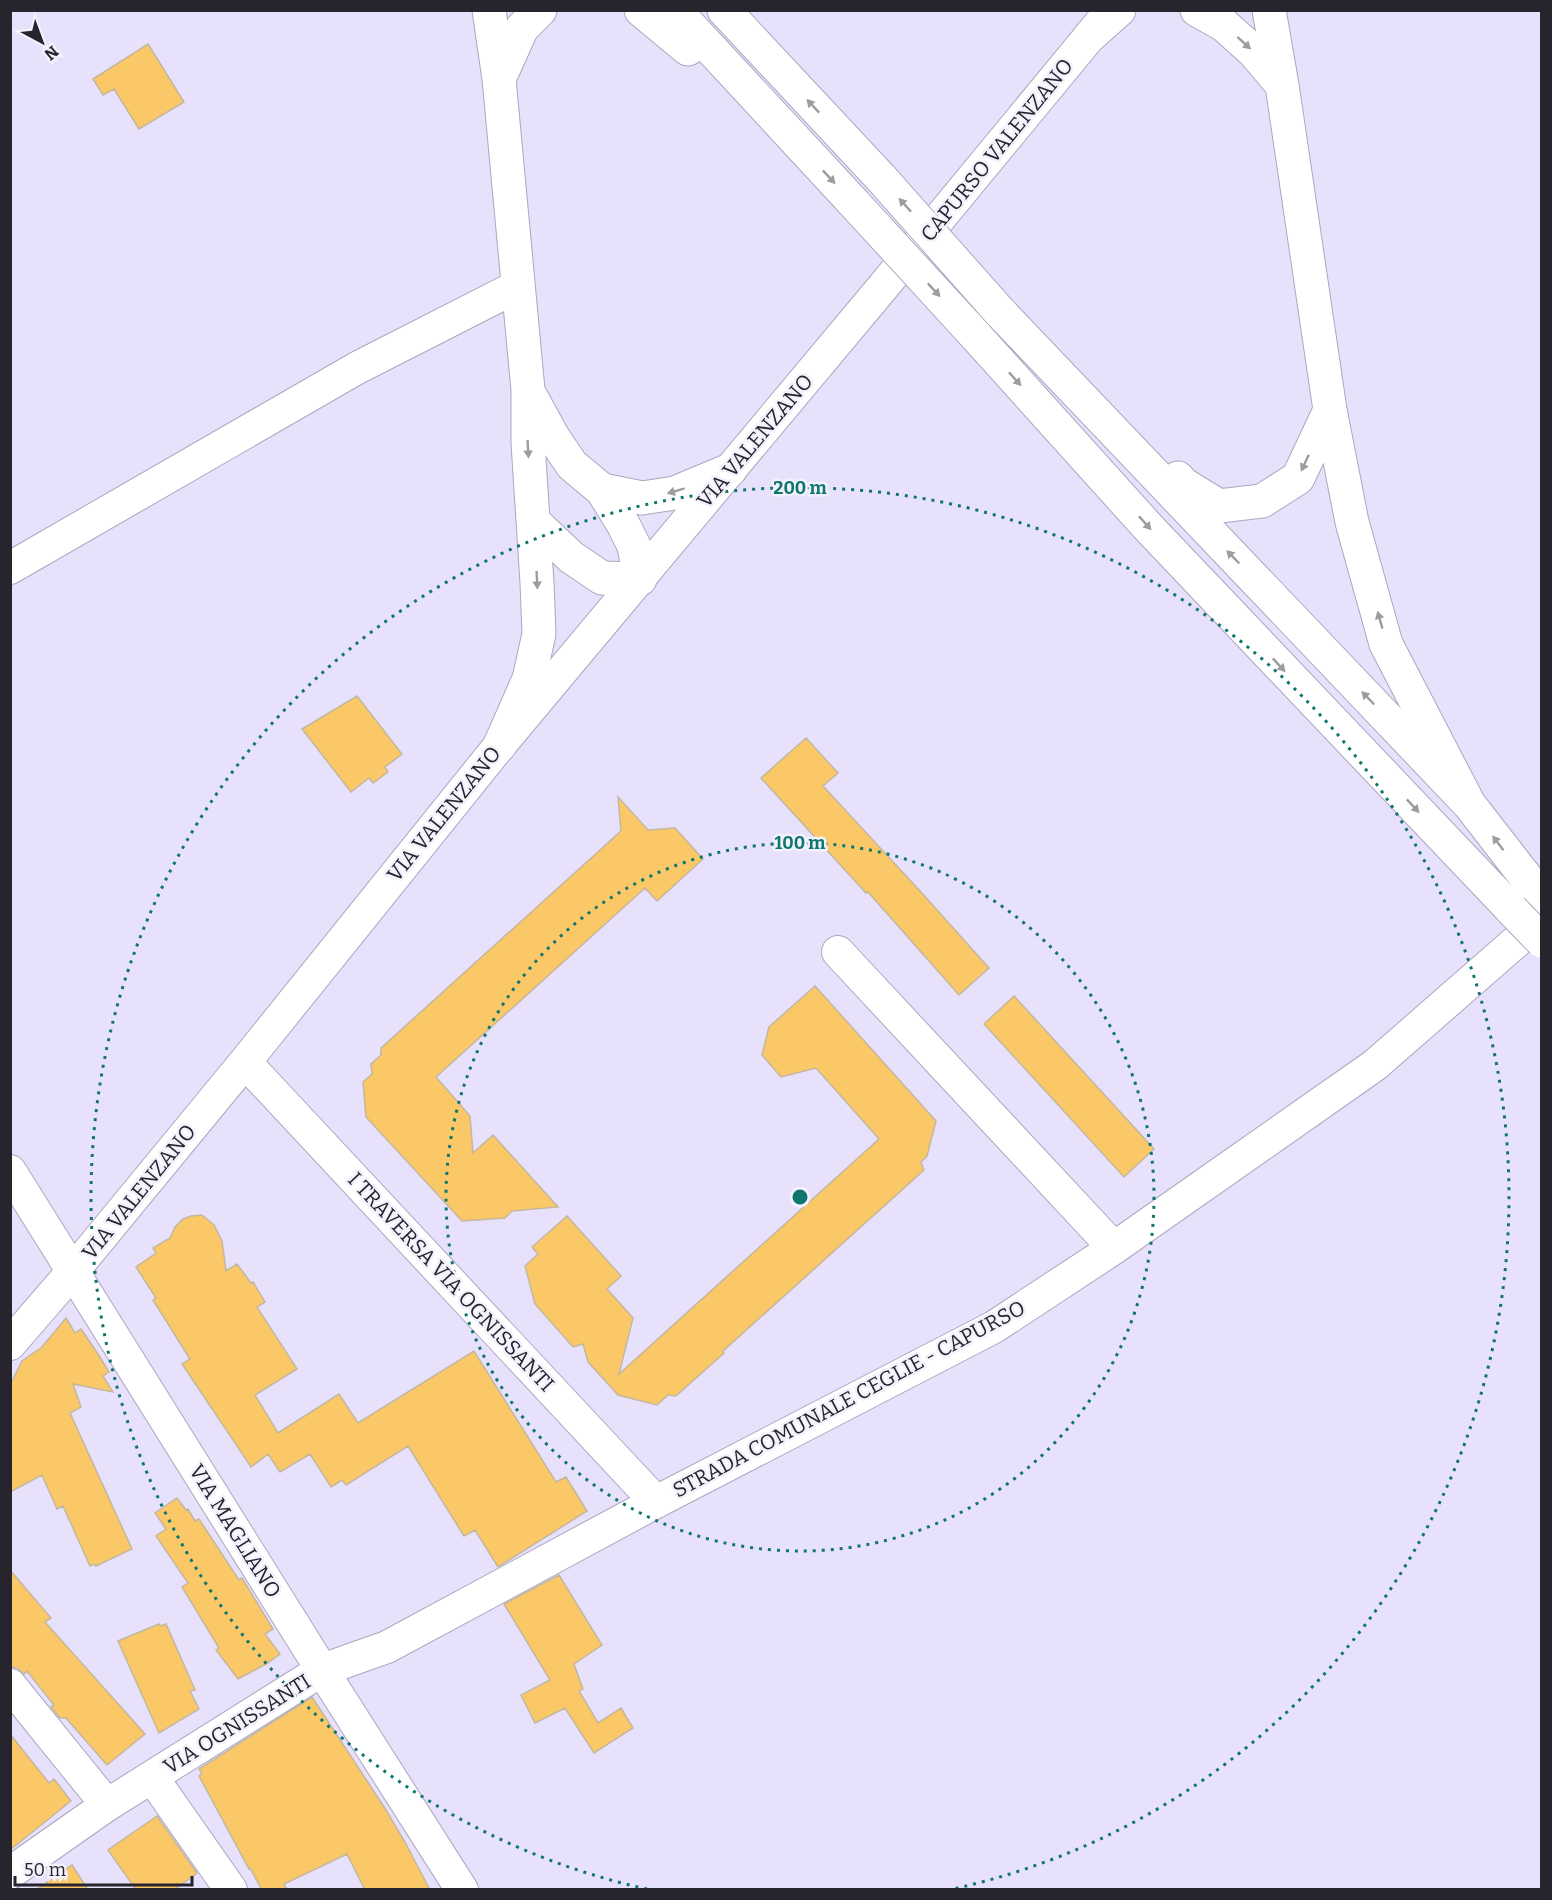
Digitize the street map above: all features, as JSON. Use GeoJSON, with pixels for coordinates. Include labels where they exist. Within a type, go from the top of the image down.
{"type":"FeatureCollection","features":[{"type":"Feature","properties":{"kind":"highway"},"geometry":{"type":"LineString","coordinates":[[489,10],[499,80],[528,390],[528,443],[539,634],[529,679],[500,744]]}},
{"type":"Feature","properties":{"kind":"highway"},"geometry":{"type":"LineString","coordinates":[[499,80],[522,28],[540,10]]}},
{"type":"Feature","properties":{"kind":"highway"},"geometry":{"type":"LineString","coordinates":[[641,10],[796,141]]}},
{"type":"Feature","properties":{"kind":"highway"},"geometry":{"type":"LineString","coordinates":[[675,10],[975,335],[1148,527],[1532,904]]}},
{"type":"Feature","properties":{"kind":"highway"},"geometry":{"type":"LineString","coordinates":[[724,10],[882,179],[999,311],[1469,804]]}},
{"type":"Feature","properties":{"kind":"highway"},"geometry":{"type":"LineString","coordinates":[[1101,23],[1119,10]]}},
{"type":"Feature","properties":{"kind":"highway"},"geometry":{"type":"LineString","coordinates":[[1197,10],[1224,25],[1254,52],[1282,85]]}},
{"type":"Feature","properties":{"kind":"highway"},"geometry":{"type":"LineString","coordinates":[[1269,10],[1330,410],[1352,522],[1386,644],[1469,804],[1532,904],[1542,941]]}},
{"type":"Feature","properties":{"kind":"highway"},"geometry":{"type":"LineString","coordinates":[[1026,339],[1056,359],[1183,484],[1219,506],[1262,501],[1298,478],[1330,410]]}},
{"type":"Feature","properties":{"kind":"highway"},"geometry":{"type":"LineString","coordinates":[[528,390],[553,437],[572,465],[602,490],[634,546],[640,579],[602,578],[571,557],[534,522]]}},
{"type":"Feature","properties":{"kind":"highway"},"geometry":{"type":"LineString","coordinates":[[602,490],[642,498],[675,493],[730,470]]}},
{"type":"Feature","properties":{"kind":"street","name":"CAPURSO VALENZANO"},"geometry":{"type":"LineString","coordinates":[[882,288],[1101,23]]}},
{"type":"Feature","properties":{"kind":"street"},"geometry":{"type":"LineString","coordinates":[[10,568],[357,368],[518,286]]}},
{"type":"Feature","properties":{"kind":"street","name":"VIA VALENZANO"},"geometry":{"type":"LineString","coordinates":[[10,1344],[74,1271],[246,1062],[500,744],[882,288]]}},
{"type":"Feature","properties":{"kind":"street","name":"STRADA COMUNALE CEGLIE - CAPURSO"},"geometry":{"type":"LineString","coordinates":[[322,1670],[387,1647],[656,1502],[994,1327],[1114,1248],[1375,1065],[1532,904]]}},
{"type":"Feature","properties":{"kind":"street"},"geometry":{"type":"LineString","coordinates":[[838,952],[1114,1248]]}},
{"type":"Feature","properties":{"kind":"street","name":"I TRAVERSA VIA OGNISSANTI"},"geometry":{"type":"LineString","coordinates":[[246,1062],[656,1502]]}},
{"type":"Feature","properties":{"kind":"street","name":"VIA MAGLIANO"},"geometry":{"type":"LineString","coordinates":[[10,1171],[462,1890]]}},
{"type":"Feature","properties":{"kind":"street","name":"VIA OGNISSANTI"},"geometry":{"type":"LineString","coordinates":[[10,1873],[107,1805],[322,1670]]}},
{"type":"Feature","properties":{"kind":"street"},"geometry":{"type":"LineString","coordinates":[[10,1685],[107,1805]]}},
{"type":"Feature","properties":{"kind":"street","name":"VIA OGNISSANTI"},"geometry":{"type":"LineString","coordinates":[[152,1777],[231,1890]]}},
{"type":"Feature","properties":{"kind":"building"},"geometry":{"type":"Polygon","coordinates":[[[148,44],[184,102],[139,129],[114,89],[103,95],[93,79],[148,44]]]}},
{"type":"Feature","properties":{"kind":"building"},"geometry":{"type":"Polygon","coordinates":[[[357,696],[402,754],[385,767],[388,772],[373,783],[369,778],[351,792],[302,729],[357,696]]]}},
{"type":"Feature","properties":{"kind":"building"},"geometry":{"type":"Polygon","coordinates":[[[806,738],[838,773],[823,786],[989,968],[959,995],[868,892],[866,893],[761,778],[806,738]]]}},
{"type":"Feature","properties":{"kind":"building"},"geometry":{"type":"Polygon","coordinates":[[[618,797],[648,830],[675,828],[703,859],[657,901],[645,888],[436,1077],[470,1116],[473,1153],[493,1135],[558,1207],[512,1211],[505,1218],[462,1221],[366,1117],[363,1082],[372,1074],[371,1064],[381,1055],[381,1048],[621,831],[618,797]]]}},
{"type":"Feature","properties":{"kind":"building"},"geometry":{"type":"Polygon","coordinates":[[[815,986],[936,1121],[927,1156],[921,1162],[924,1170],[676,1396],[668,1395],[657,1405],[618,1395],[588,1362],[583,1344],[573,1347],[535,1304],[525,1266],[538,1254],[532,1247],[567,1216],[621,1276],[607,1289],[633,1318],[619,1374],[879,1139],[816,1068],[781,1077],[762,1055],[769,1027],[815,986]]]}},
{"type":"Feature","properties":{"kind":"building"},"geometry":{"type":"Polygon","coordinates":[[[1014,996],[1154,1149],[1124,1177],[984,1024],[1014,996]]]}},
{"type":"Feature","properties":{"kind":"building"},"geometry":{"type":"Polygon","coordinates":[[[202,1215],[214,1225],[222,1241],[226,1271],[237,1264],[251,1283],[253,1282],[265,1302],[257,1307],[297,1369],[255,1395],[278,1433],[339,1394],[358,1423],[474,1351],[556,1482],[566,1477],[587,1511],[498,1567],[475,1530],[464,1536],[408,1446],[346,1485],[342,1480],[331,1487],[310,1454],[280,1472],[268,1454],[251,1467],[182,1364],[190,1359],[153,1300],[156,1298],[136,1267],[156,1253],[153,1248],[170,1238],[175,1227],[183,1219],[202,1215]]]}},
{"type":"Feature","properties":{"kind":"building"},"geometry":{"type":"Polygon","coordinates":[[[66,1318],[75,1333],[81,1329],[109,1372],[103,1376],[113,1392],[73,1384],[81,1407],[70,1413],[132,1549],[96,1566],[94,1564],[90,1566],[63,1506],[57,1509],[42,1475],[10,1492],[10,1385],[22,1361],[42,1347],[66,1318]]]}},
{"type":"Feature","properties":{"kind":"building"},"geometry":{"type":"Polygon","coordinates":[[[177,1498],[186,1510],[188,1509],[195,1521],[199,1519],[239,1580],[242,1578],[273,1629],[265,1634],[280,1654],[238,1679],[216,1650],[219,1648],[182,1587],[188,1583],[156,1536],[166,1529],[155,1513],[177,1498]]]}},
{"type":"Feature","properties":{"kind":"building"},"geometry":{"type":"Polygon","coordinates":[[[10,1570],[51,1618],[45,1622],[145,1734],[107,1765],[66,1718],[60,1718],[51,1707],[54,1705],[27,1671],[24,1674],[17,1668],[10,1667],[10,1570]]]}},
{"type":"Feature","properties":{"kind":"building"},"geometry":{"type":"Polygon","coordinates":[[[559,1575],[602,1645],[574,1664],[583,1689],[579,1691],[598,1723],[621,1708],[633,1728],[594,1753],[565,1708],[535,1723],[521,1695],[550,1680],[504,1604],[559,1575]]]}},
{"type":"Feature","properties":{"kind":"building"},"geometry":{"type":"Polygon","coordinates":[[[159,1624],[160,1626],[166,1624],[195,1690],[190,1691],[199,1709],[159,1733],[118,1641],[159,1624]]]}},
{"type":"Feature","properties":{"kind":"building"},"geometry":{"type":"Polygon","coordinates":[[[312,1697],[386,1810],[430,1890],[365,1890],[347,1854],[284,1884],[287,1890],[262,1890],[249,1869],[199,1776],[202,1774],[199,1769],[312,1697]]]}},
{"type":"Feature","properties":{"kind":"building"},"geometry":{"type":"Polygon","coordinates":[[[10,1734],[49,1783],[54,1779],[71,1801],[10,1850],[10,1734]]]}},
{"type":"Feature","properties":{"kind":"building"},"geometry":{"type":"Polygon","coordinates":[[[157,1816],[197,1873],[174,1890],[136,1890],[108,1850],[157,1816]]]}},
{"type":"Feature","properties":{"kind":"building"},"geometry":{"type":"Polygon","coordinates":[[[72,1865],[88,1890],[36,1890],[72,1865]]]}}]}
